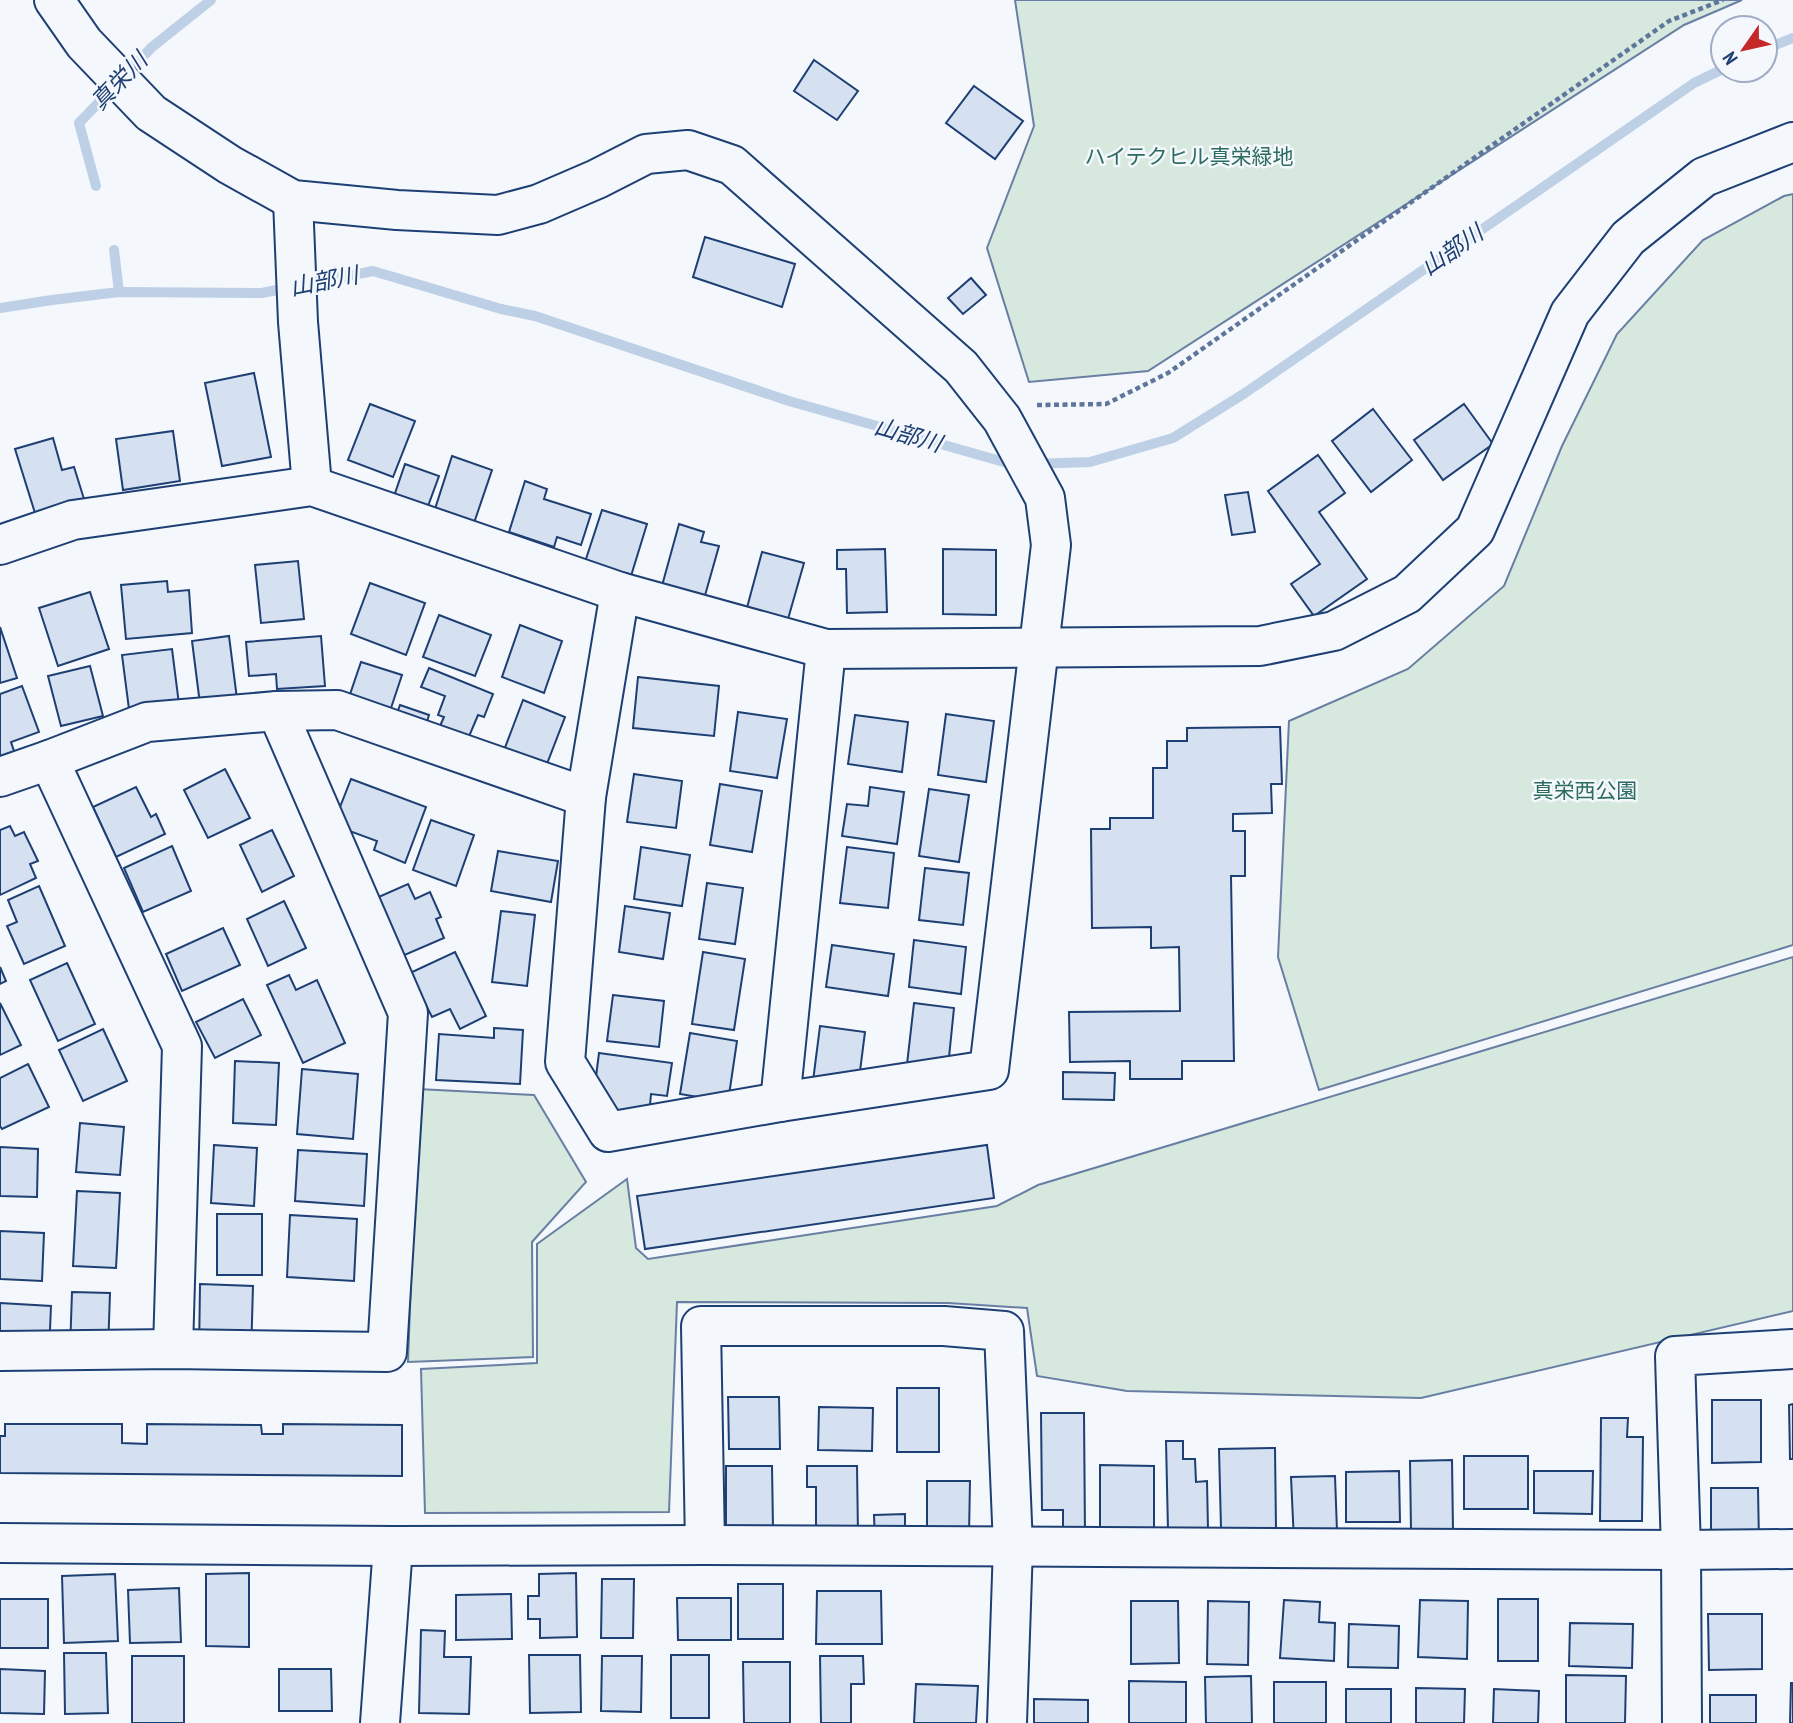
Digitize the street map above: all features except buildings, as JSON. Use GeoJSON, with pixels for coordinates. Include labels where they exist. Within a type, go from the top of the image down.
{"type":"FeatureCollection","features":[{"type":"Feature","properties":{"kind":"street"},"geometry":{"type":"LineString","coordinates":[[54,0],[84,43],[151,113],[230,165],[293,214],[397,210],[498,215],[539,204],[646,154],[688,150],[732,165],[961,367],[996,412],[1045,498],[1051,545],[989,1070],[608,1132],[565,1062],[586,797],[620,592]]}},
{"type":"Feature","properties":{"kind":"street"},"geometry":{"type":"LineString","coordinates":[[0,545],[73,520],[312,485],[620,592],[825,649],[1260,646],[1334,631],[1407,594],[1475,530],[1570,313],[1628,238],[1704,177],[1793,142]]}},
{"type":"Feature","properties":{"kind":"street"},"geometry":{"type":"LineString","coordinates":[[293,214],[298,322],[312,485]]}},
{"type":"Feature","properties":{"kind":"street"},"geometry":{"type":"LineString","coordinates":[[780,1102],[825,649]]}},
{"type":"Feature","properties":{"kind":"street"},"geometry":{"type":"LineString","coordinates":[[0,777],[147,722],[277,711],[337,710],[586,797]]}},
{"type":"Feature","properties":{"kind":"street"},"geometry":{"type":"LineString","coordinates":[[0,1351],[173,1349],[387,1352],[408,1013],[277,711]]}},
{"type":"Feature","properties":{"kind":"street"},"geometry":{"type":"LineString","coordinates":[[49,760],[182,1046],[173,1349]]}},
{"type":"Feature","properties":{"kind":"street"},"geometry":{"type":"LineString","coordinates":[[705,1545],[701,1326],[944,1326],[1004,1331],[1013,1546],[1007,1723]]}},
{"type":"Feature","properties":{"kind":"street"},"geometry":{"type":"LineString","coordinates":[[1682,1723],[1681,1550],[1675,1356],[1793,1349]]}},
{"type":"Feature","properties":{"kind":"street"},"geometry":{"type":"LineString","coordinates":[[0,1543],[1793,1549]]}},
{"type":"Feature","properties":{"kind":"street"},"geometry":{"type":"LineString","coordinates":[[380,1723],[393,1546]]}},
{"type":"Feature","properties":{"kind":"path"},"geometry":{"type":"LineString","coordinates":[[996,412],[1106,404],[1168,373],[1669,21],[1723,0]]}},
{"type":"Feature","properties":{"kind":"green space","name":"ハイテクヒル真栄緑地"},"geometry":{"type":"Polygon","coordinates":[[[1015,0],[1742,0],[1684,25],[1148,371],[1029,382],[987,248],[1034,126],[1015,0]]]}},
{"type":"Feature","properties":{"kind":"green space","name":"真栄西公園"},"geometry":{"type":"Polygon","coordinates":[[[1793,194],[1793,945],[1319,1090],[1278,957],[1289,721],[1408,669],[1504,586],[1562,446],[1617,334],[1703,240],[1784,196],[1793,194]]]}},
{"type":"Feature","properties":{"kind":"green space"},"geometry":{"type":"Polygon","coordinates":[[[1793,957],[1793,1311],[1421,1398],[1127,1391],[1037,1376],[1027,1308],[948,1303],[677,1302],[669,1512],[425,1513],[421,1369],[537,1363],[537,1244],[627,1179],[636,1248],[648,1259],[997,1206],[1038,1185],[1793,957]]]}},
{"type":"Feature","properties":{"kind":"green space"},"geometry":{"type":"Polygon","coordinates":[[[418,1089],[534,1095],[586,1182],[532,1242],[533,1357],[408,1362],[418,1089]]]}},
{"type":"Feature","properties":{"kind":"waterway","name":"真栄川"},"geometry":{"type":"LineString","coordinates":[[96,186],[79,123],[152,47],[211,0]]}},
{"type":"Feature","properties":{"kind":"waterway","name":"山部川"},"geometry":{"type":"LineString","coordinates":[[1779,44],[1793,38]]}},
{"type":"Feature","properties":{"kind":"waterway","name":"山部川"},"geometry":{"type":"LineString","coordinates":[[1033,464],[1090,462],[1173,438],[1245,393],[1694,83],[1709,76]]}},
{"type":"Feature","properties":{"kind":"waterway","name":"真栄川"},"geometry":{"type":"LineString","coordinates":[[114,250],[119,292]]}},
{"type":"Feature","properties":{"kind":"waterway","name":"山部川"},"geometry":{"type":"LineString","coordinates":[[0,308],[119,292],[262,293],[373,271],[501,309],[535,316],[789,401],[1017,464]]}}]}
